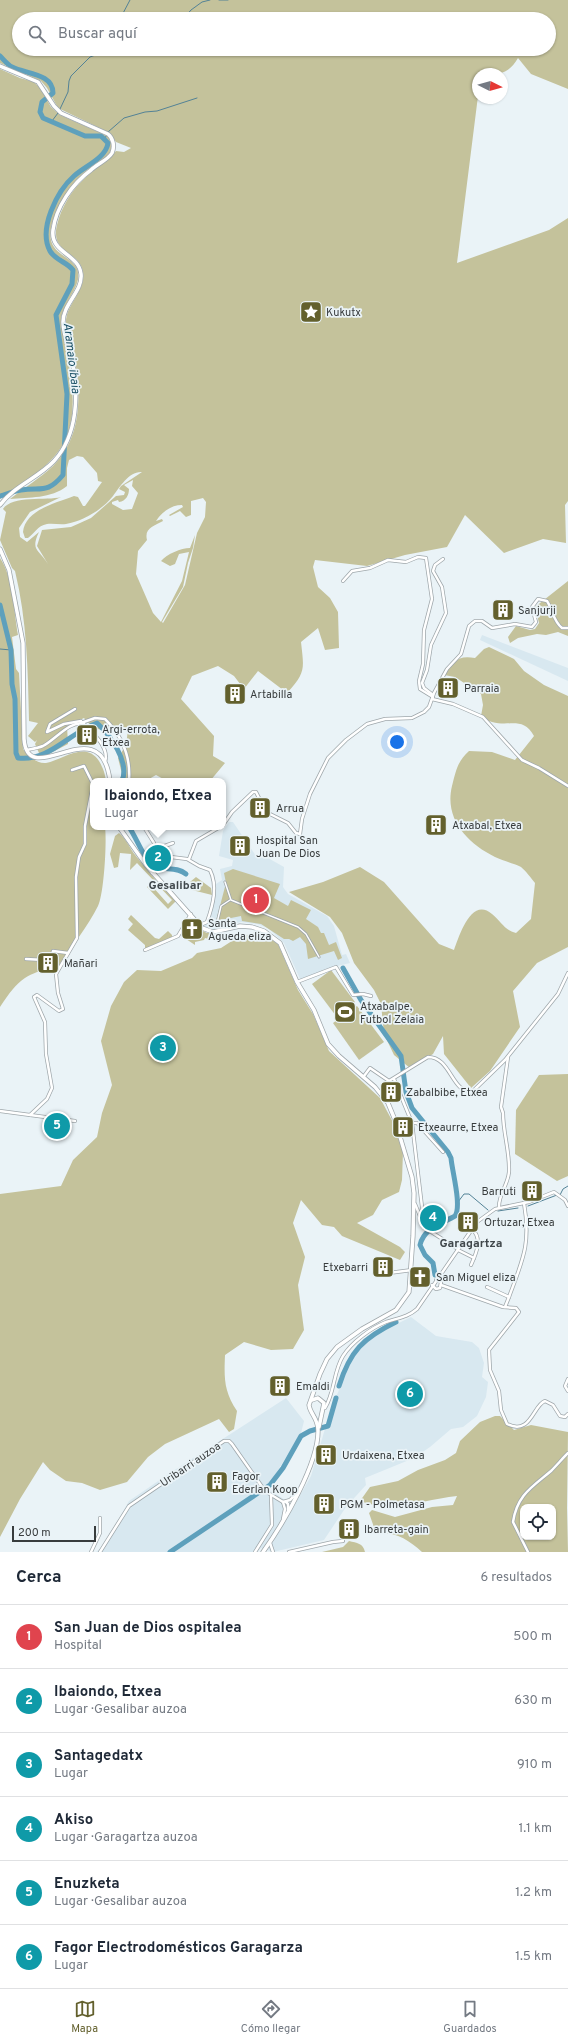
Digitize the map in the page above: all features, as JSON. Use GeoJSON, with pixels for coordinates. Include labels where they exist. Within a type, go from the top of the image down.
{"type":"FeatureCollection","features":[{"type":"Feature","properties":{"kind":"main road"},"geometry":{"type":"LineString","coordinates":[[0,66],[38,82],[60,113],[108,134],[112,138],[114,146],[108,157],[82,178],[68,193],[61,207],[53,232],[57,246],[77,264],[81,274],[80,282],[63,318],[75,382],[74,418],[67,442],[60,454],[44,470],[7,497],[0,505]]}},
{"type":"Feature","properties":{"kind":"main road"},"geometry":{"type":"LineString","coordinates":[[0,549],[9,570],[23,643],[24,738],[27,750],[33,756],[40,759],[51,758],[74,749],[84,748],[96,753],[105,762],[109,778]]}},
{"type":"Feature","properties":{"kind":"main road"},"geometry":{"type":"LineString","coordinates":[[121,830],[200,925],[211,932],[244,926],[264,931],[280,943],[296,982],[314,1010],[328,1044],[339,1056],[364,1076],[383,1095],[395,1120],[412,1177],[414,1201],[412,1270],[409,1292],[401,1306],[355,1333],[337,1348],[328,1359],[320,1374],[309,1409],[314,1414],[318,1428]]}},
{"type":"Feature","properties":{"kind":"main road"},"geometry":{"type":"LineString","coordinates":[[263,1552],[288,1511],[290,1504],[312,1462],[318,1428],[322,1412],[325,1408],[324,1403],[319,1398],[316,1388]]}},
{"type":"Feature","properties":{"kind":"main road"},"geometry":{"type":"LineString","coordinates":[[311,1401],[319,1398]]}},
{"type":"Feature","properties":{"kind":"main road"},"geometry":{"type":"LineString","coordinates":[[314,1414],[322,1412]]}},
{"type":"Feature","properties":{"kind":"street"},"geometry":{"type":"LineString","coordinates":[[343,581],[352,571],[370,568],[388,560],[406,562],[418,557],[426,558],[432,599],[424,630],[423,664],[419,686],[423,691],[433,697],[454,704],[483,717],[522,760],[539,768],[568,786]]}},
{"type":"Feature","properties":{"kind":"street"},"geometry":{"type":"LineString","coordinates":[[433,697],[424,688],[422,683],[428,670],[431,644],[446,614],[442,587],[433,571],[435,564],[442,559]]}},
{"type":"Feature","properties":{"kind":"street"},"geometry":{"type":"LineString","coordinates":[[226,821],[241,802],[253,792],[256,792],[266,812],[288,822],[296,833],[300,834],[302,819],[310,794],[328,758],[346,740],[367,724],[385,719],[404,720],[416,717],[424,712],[446,669],[461,654],[470,626],[475,620],[482,621],[492,628],[515,624],[528,628],[532,627],[536,622],[532,607],[534,602],[543,599],[550,605],[558,625],[562,628],[568,628]]}},
{"type":"Feature","properties":{"kind":"street"},"geometry":{"type":"LineString","coordinates":[[75,709],[50,724],[47,732],[72,721],[81,721],[81,723],[84,724],[102,745],[106,753],[105,762]]}},
{"type":"Feature","properties":{"kind":"street"},"geometry":{"type":"LineString","coordinates":[[27,750],[42,747],[65,730],[81,723],[95,718],[105,718],[116,730],[127,754],[129,778]]}},
{"type":"Feature","properties":{"kind":"street"},"geometry":{"type":"LineString","coordinates":[[72,770],[84,766],[90,779]]}},
{"type":"Feature","properties":{"kind":"street"},"geometry":{"type":"LineString","coordinates":[[30,1115],[47,1098],[52,1088],[46,1054],[46,1022],[34,997],[37,995],[59,1011],[62,1010],[56,974],[78,938],[76,877],[79,856],[85,844],[86,824],[90,802]]}},
{"type":"Feature","properties":{"kind":"street"},"geometry":{"type":"LineString","coordinates":[[146,830],[154,843],[155,851],[164,859]]}},
{"type":"Feature","properties":{"kind":"street"},"geometry":{"type":"LineString","coordinates":[[189,859],[196,841],[215,830]]}},
{"type":"Feature","properties":{"kind":"street"},"geometry":{"type":"LineString","coordinates":[[155,851],[173,843]]}},
{"type":"Feature","properties":{"kind":"street"},"geometry":{"type":"LineString","coordinates":[[154,871],[164,859],[171,857],[189,859],[199,866],[210,870],[214,882],[214,895],[207,922],[200,925]]}},
{"type":"Feature","properties":{"kind":"street"},"geometry":{"type":"LineString","coordinates":[[225,882],[231,900],[298,927],[306,934],[320,957]]}},
{"type":"Feature","properties":{"kind":"street"},"geometry":{"type":"LineString","coordinates":[[217,923],[221,906],[231,900]]}},
{"type":"Feature","properties":{"kind":"street"},"geometry":{"type":"LineString","coordinates":[[145,950],[178,936],[191,914]]}},
{"type":"Feature","properties":{"kind":"street"},"geometry":{"type":"LineString","coordinates":[[26,959],[47,960],[51,958],[53,951],[68,953]]}},
{"type":"Feature","properties":{"kind":"street"},"geometry":{"type":"LineString","coordinates":[[296,982],[336,967],[351,992],[358,995],[371,996]]}},
{"type":"Feature","properties":{"kind":"street"},"geometry":{"type":"LineString","coordinates":[[364,1076],[370,1068],[389,1081],[400,1076],[428,1057],[433,1057],[440,1060],[461,1088],[467,1092],[472,1092],[508,1056],[558,994],[568,973]]}},
{"type":"Feature","properties":{"kind":"street"},"geometry":{"type":"LineString","coordinates":[[499,1208],[500,1198],[508,1177],[509,1164],[503,1113],[500,1107],[508,1056]]}},
{"type":"Feature","properties":{"kind":"street"},"geometry":{"type":"LineString","coordinates":[[394,1079],[412,1123],[422,1207],[421,1222]]}},
{"type":"Feature","properties":{"kind":"street"},"geometry":{"type":"LineString","coordinates":[[0,1111],[75,1121]]}},
{"type":"Feature","properties":{"kind":"street"},"geometry":{"type":"LineString","coordinates":[[412,1123],[417,1123],[443,1152]]}},
{"type":"Feature","properties":{"kind":"street"},"geometry":{"type":"LineString","coordinates":[[325,1408],[330,1398],[340,1363],[350,1349],[380,1325],[410,1315],[420,1306],[436,1280],[472,1229],[485,1215],[499,1208],[524,1203],[554,1192],[565,1200],[568,1206]]}},
{"type":"Feature","properties":{"kind":"street"},"geometry":{"type":"LineString","coordinates":[[414,1201],[421,1222],[426,1230],[474,1258]]}},
{"type":"Feature","properties":{"kind":"street"},"geometry":{"type":"LineString","coordinates":[[505,1307],[524,1257],[528,1240],[524,1203]]}},
{"type":"Feature","properties":{"kind":"street"},"geometry":{"type":"LineString","coordinates":[[471,1265],[478,1240],[476,1232],[472,1229]]}},
{"type":"Feature","properties":{"kind":"street"},"geometry":{"type":"LineString","coordinates":[[381,1274],[412,1270]]}},
{"type":"Feature","properties":{"kind":"street"},"geometry":{"type":"LineString","coordinates":[[436,1280],[440,1281],[441,1285],[505,1307],[516,1308],[519,1314],[489,1350],[490,1370],[499,1391],[501,1410],[507,1424],[515,1426],[527,1422],[533,1417],[543,1402],[551,1402],[561,1417],[565,1417],[568,1414]]}},
{"type":"Feature","properties":{"kind":"street"},"geometry":{"type":"LineString","coordinates":[[432,1286],[438,1289],[441,1285]]}},
{"type":"Feature","properties":{"kind":"street"},"geometry":{"type":"LineString","coordinates":[[486,1288],[509,1297]]}},
{"type":"Feature","properties":{"kind":"street"},"geometry":{"type":"LineString","coordinates":[[568,1379],[566,1386],[568,1391]]}},
{"type":"Feature","properties":{"kind":"street"},"geometry":{"type":"LineString","coordinates":[[319,1398],[330,1398]]}},
{"type":"Feature","properties":{"kind":"street","name":"Uribarri auzoa"},"geometry":{"type":"LineString","coordinates":[[100,1552],[129,1506],[224,1441],[229,1441],[232,1444],[265,1491],[283,1502]]}},
{"type":"Feature","properties":{"kind":"street"},"geometry":{"type":"LineString","coordinates":[[528,1552],[513,1522],[520,1502],[531,1486],[550,1471],[568,1453]]}},
{"type":"Feature","properties":{"kind":"street"},"geometry":{"type":"LineString","coordinates":[[283,1502],[296,1494]]}},
{"type":"Feature","properties":{"kind":"street"},"geometry":{"type":"LineString","coordinates":[[255,1552],[272,1525],[271,1496]]}},
{"type":"Feature","properties":{"kind":"street"},"geometry":{"type":"LineString","coordinates":[[271,1506],[276,1499]]}},
{"type":"Feature","properties":{"kind":"street"},"geometry":{"type":"LineString","coordinates":[[283,1502],[285,1509],[283,1519]]}},
{"type":"Feature","properties":{"kind":"street"},"geometry":{"type":"LineString","coordinates":[[274,1503],[283,1502],[290,1504]]}},
{"type":"Feature","properties":{"kind":"street"},"geometry":{"type":"LineString","coordinates":[[90,1552],[100,1533],[100,1518]]}},
{"type":"Feature","properties":{"kind":"street"},"geometry":{"type":"LineString","coordinates":[[289,1552],[343,1541]]}},
{"type":"Feature","properties":{"kind":"street"},"geometry":{"type":"LineString","coordinates":[[270,1542],[273,1552]]}},
{"type":"Feature","properties":{"kind":"shaded area"},"geometry":{"type":"Polygon","coordinates":[[[0,0],[568,0],[568,89],[531,74],[518,58],[508,70],[508,68],[472,68],[472,104],[477,104],[457,263],[549,230],[568,218],[568,501],[565,505],[566,543],[543,539],[504,553],[465,515],[447,547],[405,555],[367,566],[315,560],[313,567],[318,587],[330,598],[338,612],[339,648],[325,650],[318,628],[301,642],[303,664],[301,675],[287,693],[258,671],[244,689],[234,676],[218,666],[192,676],[181,699],[214,736],[213,756],[225,763],[212,778],[162,778],[156,775],[151,778],[120,778],[122,774],[118,758],[126,745],[128,730],[122,726],[111,730],[101,730],[92,726],[84,718],[67,726],[68,744],[47,755],[39,753],[35,744],[37,740],[35,742],[28,736],[38,723],[29,721],[27,664],[22,608],[15,571],[12,568],[0,540],[6,512],[3,509],[14,502],[22,500],[61,497],[30,512],[19,528],[20,537],[27,542],[39,532],[35,543],[37,550],[45,559],[37,546],[42,530],[71,527],[91,518],[116,496],[124,495],[125,492],[119,489],[121,486],[142,472],[137,472],[129,477],[122,484],[109,501],[92,514],[72,523],[44,525],[38,528],[28,538],[25,538],[23,532],[25,524],[35,513],[42,508],[74,496],[78,497],[83,506],[85,506],[102,482],[98,481],[97,473],[83,457],[77,456],[69,460],[67,468],[67,486],[61,490],[40,497],[10,499],[53,466],[69,444],[76,419],[78,406],[78,380],[75,361],[67,333],[66,322],[69,309],[82,285],[83,272],[76,259],[61,247],[58,241],[56,234],[59,219],[71,194],[84,179],[116,151],[124,152],[131,148],[116,142],[110,133],[58,108],[47,88],[41,81],[0,63],[0,0]],[[133,480],[124,485],[129,489],[127,497],[119,502],[118,500],[112,502],[112,504],[123,510],[132,509],[138,493],[132,486],[133,480]],[[203,498],[191,501],[191,515],[186,517],[180,511],[170,516],[169,515],[183,507],[182,505],[178,505],[167,510],[156,521],[162,519],[163,521],[148,530],[146,536],[147,540],[138,551],[136,574],[153,613],[161,622],[182,581],[189,552],[179,554],[175,564],[170,566],[161,561],[174,552],[190,548],[195,535],[183,587],[162,622],[163,623],[185,585],[197,533],[205,517],[206,502],[203,498]]]}},
{"type":"Feature","properties":{"kind":"shaded area"},"geometry":{"type":"Polygon","coordinates":[[[0,69],[20,78],[34,82],[40,88],[51,107],[60,115],[106,135],[112,143],[112,148],[109,154],[75,181],[62,200],[57,211],[52,224],[50,236],[54,247],[58,252],[70,260],[77,269],[78,273],[77,284],[64,308],[61,321],[72,391],[70,427],[64,443],[53,458],[35,475],[0,499],[0,69]]]}},
{"type":"Feature","properties":{"kind":"shaded area"},"geometry":{"type":"Polygon","coordinates":[[[0,558],[8,575],[18,635],[12,637],[16,669],[19,673],[23,749],[33,759],[43,763],[81,752],[87,752],[93,755],[99,761],[106,778],[90,778],[90,830],[105,830],[106,834],[100,900],[85,928],[59,965],[24,978],[13,989],[0,1007],[0,558]]]}},
{"type":"Feature","properties":{"kind":"shaded area"},"geometry":{"type":"Polygon","coordinates":[[[568,581],[568,636],[558,632],[546,635],[537,634],[518,638],[510,643],[508,637],[516,626],[530,630],[535,629],[539,623],[535,607],[568,581]]]}},
{"type":"Feature","properties":{"kind":"shaded area"},"geometry":{"type":"Polygon","coordinates":[[[482,635],[568,668],[568,681],[480,640],[482,635]]]}},
{"type":"Feature","properties":{"kind":"shaded area"},"geometry":{"type":"Polygon","coordinates":[[[489,647],[514,659],[524,671],[544,685],[568,696],[568,947],[537,963],[513,991],[520,1027],[490,1071],[471,1088],[444,1054],[443,1036],[433,1054],[410,1068],[394,1055],[384,1034],[381,1004],[374,990],[354,963],[342,933],[330,917],[289,892],[323,882],[360,867],[384,882],[439,944],[454,950],[467,920],[478,910],[485,910],[492,914],[506,928],[516,933],[531,919],[535,883],[521,867],[495,857],[475,845],[460,829],[451,809],[450,798],[456,771],[459,763],[469,751],[492,752],[515,760],[534,736],[530,730],[521,724],[492,722],[481,716],[483,705],[481,694],[455,677],[444,675],[456,660],[469,657],[475,658],[484,649],[489,647]]]}},
{"type":"Feature","properties":{"kind":"shaded area"},"geometry":{"type":"Polygon","coordinates":[[[229,822],[233,822],[256,856],[268,858],[284,867],[283,887],[288,894],[327,916],[334,926],[342,955],[346,954],[350,963],[333,967],[300,979],[284,943],[268,928],[257,924],[241,922],[222,927],[223,936],[220,936],[219,929],[213,931],[203,927],[204,923],[208,923],[216,884],[222,880],[220,869],[232,866],[233,860],[219,856],[223,831],[226,830],[226,826],[229,822]]]}},
{"type":"Feature","properties":{"kind":"shaded area"},"geometry":{"type":"Polygon","coordinates":[[[119,833],[145,868],[176,901],[168,909],[147,887],[153,881],[155,884],[152,886],[168,904],[172,900],[137,863],[130,870],[131,854],[120,853],[118,867],[114,868],[110,854],[115,836],[119,833]]]}},
{"type":"Feature","properties":{"kind":"shaded area"},"geometry":{"type":"Polygon","coordinates":[[[233,869],[280,884],[274,898],[288,906],[291,900],[311,910],[306,919],[318,927],[321,933],[324,933],[329,945],[336,942],[342,958],[338,960],[334,951],[308,959],[306,944],[300,937],[293,941],[284,939],[261,924],[242,921],[241,916],[216,921],[226,883],[224,873],[233,869]]]}},
{"type":"Feature","properties":{"kind":"shaded area"},"geometry":{"type":"Polygon","coordinates":[[[196,877],[211,888],[212,895],[192,890],[190,882],[196,877]]]}},
{"type":"Feature","properties":{"kind":"shaded area"},"geometry":{"type":"Polygon","coordinates":[[[131,915],[155,938],[159,939],[168,931],[172,937],[145,949],[145,945],[128,930],[133,924],[128,919],[131,915]]]}},
{"type":"Feature","properties":{"kind":"shaded area"},"geometry":{"type":"Polygon","coordinates":[[[197,928],[207,933],[219,933],[218,939],[205,938],[204,940],[195,942],[195,945],[183,937],[183,933],[193,935],[197,928]]]}},
{"type":"Feature","properties":{"kind":"shaded area"},"geometry":{"type":"Polygon","coordinates":[[[259,931],[278,944],[298,990],[313,1014],[329,1051],[380,1098],[395,1126],[403,1151],[402,1180],[399,1192],[382,1200],[373,1215],[357,1223],[400,1247],[405,1252],[400,1260],[342,1236],[334,1227],[322,1225],[301,1200],[293,1223],[305,1257],[298,1285],[304,1330],[293,1349],[271,1350],[244,1342],[225,1355],[227,1391],[237,1411],[234,1429],[229,1432],[219,1419],[165,1444],[148,1457],[127,1482],[100,1490],[82,1483],[66,1481],[50,1470],[43,1462],[20,1499],[0,1537],[0,1194],[61,1186],[73,1160],[97,1137],[102,1113],[112,1085],[101,1041],[111,1006],[124,982],[137,970],[161,971],[192,958],[197,953],[221,948],[235,939],[259,931]]]}},
{"type":"Feature","properties":{"kind":"shaded area"},"geometry":{"type":"Polygon","coordinates":[[[331,970],[355,1002],[336,1016],[312,984],[331,970]]]}},
{"type":"Feature","properties":{"kind":"shaded area"},"geometry":{"type":"Polygon","coordinates":[[[357,1006],[384,1042],[359,1060],[333,1023],[357,1006]]]}},
{"type":"Feature","properties":{"kind":"shaded area"},"geometry":{"type":"Polygon","coordinates":[[[568,1074],[568,1176],[557,1181],[515,1154],[516,1110],[539,1075],[568,1074]]]}},
{"type":"Feature","properties":{"kind":"shaded area"},"geometry":{"type":"Polygon","coordinates":[[[411,1317],[436,1336],[472,1342],[479,1348],[484,1363],[482,1377],[488,1382],[486,1397],[477,1416],[463,1427],[451,1429],[430,1447],[414,1458],[365,1478],[366,1485],[346,1507],[324,1540],[273,1552],[261,1548],[257,1552],[96,1552],[101,1548],[112,1531],[129,1501],[286,1398],[304,1421],[301,1433],[267,1488],[294,1506],[311,1476],[330,1412],[354,1353],[372,1336],[411,1317]]]}},
{"type":"Feature","properties":{"kind":"shaded area"},"geometry":{"type":"Polygon","coordinates":[[[495,1416],[500,1416],[514,1430],[531,1425],[568,1432],[568,1552],[422,1552],[401,1537],[389,1533],[376,1533],[369,1513],[372,1510],[395,1517],[432,1507],[453,1505],[457,1496],[409,1504],[384,1506],[360,1501],[370,1487],[398,1481],[418,1470],[445,1460],[456,1453],[460,1441],[480,1422],[495,1416]]]}},
{"type":"Feature","properties":{"kind":"shaded area"},"geometry":{"type":"Polygon","coordinates":[[[349,1541],[361,1545],[365,1552],[322,1552],[343,1547],[349,1541]]]}},
{"type":"Feature","properties":{"kind":"waterway"},"geometry":{"type":"LineString","coordinates":[[124,12],[130,0]]}},
{"type":"Feature","properties":{"kind":"waterway"},"geometry":{"type":"LineString","coordinates":[[189,12],[202,2],[210,0]]}},
{"type":"Feature","properties":{"kind":"waterway"},"geometry":{"type":"LineString","coordinates":[[219,0],[228,0]]}},
{"type":"Feature","properties":{"kind":"waterway","name":"Aramaio ibaia"},"geometry":{"type":"LineString","coordinates":[[0,56],[12,67],[37,75],[48,81],[52,86],[53,93],[42,102],[40,112],[43,118],[85,136],[101,136],[108,143],[103,153],[74,176],[61,191],[51,211],[46,232],[47,242],[52,254],[73,270],[72,284],[56,315],[67,394],[63,475],[53,485],[48,487],[18,490],[0,496]]}},
{"type":"Feature","properties":{"kind":"waterway"},"geometry":{"type":"LineString","coordinates":[[60,109],[68,92],[71,76],[93,56]]}},
{"type":"Feature","properties":{"kind":"waterway"},"geometry":{"type":"LineString","coordinates":[[108,132],[124,118],[145,112],[157,111],[197,98]]}},
{"type":"Feature","properties":{"kind":"waterway"},"geometry":{"type":"LineString","coordinates":[[52,121],[58,113]]}},
{"type":"Feature","properties":{"kind":"waterway","name":"Aramaio ibaia"},"geometry":{"type":"LineString","coordinates":[[105,140],[106,136]]}},
{"type":"Feature","properties":{"kind":"waterway","name":"Aramaio ibaia"},"geometry":{"type":"LineString","coordinates":[[0,605],[11,650],[12,684],[15,699],[16,753],[18,758],[29,758],[50,751],[87,727],[97,723],[108,734],[121,757],[124,774],[123,778]]}},
{"type":"Feature","properties":{"kind":"waterway"},"geometry":{"type":"LineString","coordinates":[[0,649],[11,650]]}},
{"type":"Feature","properties":{"kind":"waterway","name":"Aramaio ibaia"},"geometry":{"type":"LineString","coordinates":[[131,830],[150,864],[157,867],[178,870],[186,874]]}},
{"type":"Feature","properties":{"kind":"waterway","name":"Aramaio ibaia"},"geometry":{"type":"LineString","coordinates":[[343,968],[361,1000],[401,1056],[406,1092],[412,1108],[448,1152],[451,1158],[457,1197],[457,1211],[455,1216],[429,1230],[425,1234],[420,1245],[425,1255],[433,1263],[435,1275]]}},
{"type":"Feature","properties":{"kind":"waterway"},"geometry":{"type":"LineString","coordinates":[[560,1195],[563,1189],[568,1186]]}},
{"type":"Feature","properties":{"kind":"waterway"},"geometry":{"type":"LineString","coordinates":[[458,1202],[464,1194],[469,1194],[488,1210]]}},
{"type":"Feature","properties":{"kind":"waterway"},"geometry":{"type":"LineString","coordinates":[[528,1206],[557,1195]]}},
{"type":"Feature","properties":{"kind":"waterway"},"geometry":{"type":"LineString","coordinates":[[498,1211],[518,1208]]}},
{"type":"Feature","properties":{"kind":"waterway","name":"Aramaio ibaia"},"geometry":{"type":"LineString","coordinates":[[339,1386],[348,1363],[359,1347],[366,1340],[396,1322]]}},
{"type":"Feature","properties":{"kind":"waterway","name":"Aramaio ibaia"},"geometry":{"type":"LineString","coordinates":[[170,1552],[270,1485],[283,1468],[301,1436],[310,1431],[328,1426],[336,1398]]}},
{"type":"Feature","properties":{"kind":"place","name":"Kukutx"},"geometry":{"type":"Point","coordinates":[311,312]}},
{"type":"Feature","properties":{"kind":"place","name":"Sanjurji"},"geometry":{"type":"Point","coordinates":[503,610]}},
{"type":"Feature","properties":{"kind":"place","name":"Parraia"},"geometry":{"type":"Point","coordinates":[448,688]}},
{"type":"Feature","properties":{"kind":"place","name":"Artabilla"},"geometry":{"type":"Point","coordinates":[235,694]}},
{"type":"Feature","properties":{"kind":"place","name":"Argi-errota, Etxea"},"geometry":{"type":"Point","coordinates":[87,735]}},
{"type":"Feature","properties":{"kind":"place","name":"Arrua"},"geometry":{"type":"Point","coordinates":[260,808]}},
{"type":"Feature","properties":{"kind":"place","name":"Atxabal, Etxea"},"geometry":{"type":"Point","coordinates":[436,825]}},
{"type":"Feature","properties":{"kind":"place","name":"Hospital San Juan De Dios"},"geometry":{"type":"Point","coordinates":[240,846]}},
{"type":"Feature","properties":{"kind":"place","name":"Ibaiondo, Etxea"},"geometry":{"type":"Point","coordinates":[158,858]}},
{"type":"Feature","properties":{"kind":"place","name":"San Juan de Dios ospitalea"},"geometry":{"type":"Point","coordinates":[256,900]}},
{"type":"Feature","properties":{"kind":"place","name":"Santa Agueda eliza"},"geometry":{"type":"Point","coordinates":[192,929]}},
{"type":"Feature","properties":{"kind":"place","name":"Mañari"},"geometry":{"type":"Point","coordinates":[48,963]}},
{"type":"Feature","properties":{"kind":"place","name":"Atxabalpe, Futbol Zelaia"},"geometry":{"type":"Point","coordinates":[345,1012]}},
{"type":"Feature","properties":{"kind":"place","name":"Santagedatx"},"geometry":{"type":"Point","coordinates":[163,1048]}},
{"type":"Feature","properties":{"kind":"place","name":"Zabalbibe, Etxea"},"geometry":{"type":"Point","coordinates":[391,1092]}},
{"type":"Feature","properties":{"kind":"place","name":"Enuzketa"},"geometry":{"type":"Point","coordinates":[57,1126]}},
{"type":"Feature","properties":{"kind":"place","name":"Etxeaurre, Etxea"},"geometry":{"type":"Point","coordinates":[403,1127]}},
{"type":"Feature","properties":{"kind":"place","name":"Barruti"},"geometry":{"type":"Point","coordinates":[532,1191]}},
{"type":"Feature","properties":{"kind":"place","name":"Akiso"},"geometry":{"type":"Point","coordinates":[433,1218]}},
{"type":"Feature","properties":{"kind":"place","name":"Ortuzar, Etxea"},"geometry":{"type":"Point","coordinates":[468,1222]}},
{"type":"Feature","properties":{"kind":"place","name":"Etxebarri"},"geometry":{"type":"Point","coordinates":[383,1267]}},
{"type":"Feature","properties":{"kind":"place","name":"San Miguel eliza"},"geometry":{"type":"Point","coordinates":[420,1277]}},
{"type":"Feature","properties":{"kind":"place","name":"Emaldi"},"geometry":{"type":"Point","coordinates":[280,1386]}},
{"type":"Feature","properties":{"kind":"place","name":"Fagor Electrodomésticos Garagarza"},"geometry":{"type":"Point","coordinates":[410,1394]}},
{"type":"Feature","properties":{"kind":"place","name":"Urdaixena, Etxea"},"geometry":{"type":"Point","coordinates":[326,1455]}},
{"type":"Feature","properties":{"kind":"place","name":"Fagor Ederlan Koop"},"geometry":{"type":"Point","coordinates":[217,1482]}},
{"type":"Feature","properties":{"kind":"place","name":"PGM - Polmetasa"},"geometry":{"type":"Point","coordinates":[324,1504]}},
{"type":"Feature","properties":{"kind":"place","name":"Ibarreta-gain"},"geometry":{"type":"Point","coordinates":[349,1529]}},
{"type":"Feature","properties":{"kind":"district","name":"Gesalibar"},"geometry":{"type":"Point","coordinates":[175,885]}},
{"type":"Feature","properties":{"kind":"district","name":"Garagartza"},"geometry":{"type":"Point","coordinates":[471,1243]}}]}
